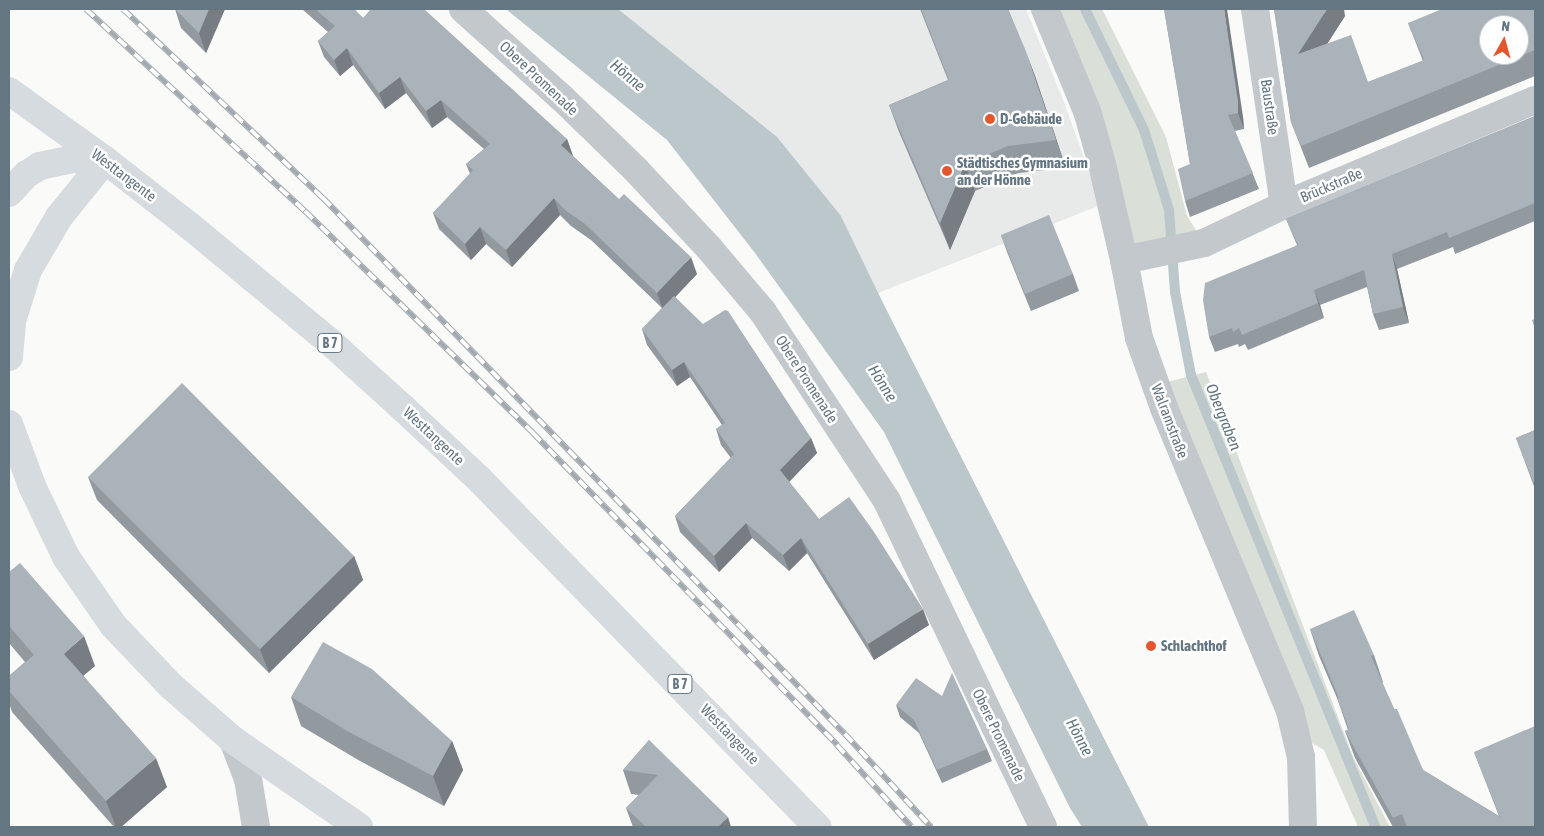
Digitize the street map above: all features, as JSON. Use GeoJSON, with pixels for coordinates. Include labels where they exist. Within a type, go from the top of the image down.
{"type":"FeatureCollection","features":[{"type":"Feature","properties":{"kind":"main road","name":"Westtangente"},"geometry":{"type":"LineString","coordinates":[[9,91],[106,160],[191,227],[330,342],[479,479],[818,827]]}},
{"type":"Feature","properties":{"kind":"main road"},"geometry":{"type":"LineString","coordinates":[[9,193],[27,174],[40,166],[72,159],[106,160]]}},
{"type":"Feature","properties":{"kind":"main road"},"geometry":{"type":"LineString","coordinates":[[9,357],[12,321],[28,270],[60,217],[106,160]]}},
{"type":"Feature","properties":{"kind":"main road"},"geometry":{"type":"LineString","coordinates":[[9,424],[32,486],[66,557],[113,625],[171,686],[233,740],[358,827]]}},
{"type":"Feature","properties":{"kind":"street","name":"Obere Promenade"},"geometry":{"type":"LineString","coordinates":[[463,9],[562,98],[636,170],[709,248],[763,312],[887,501],[1043,827]]}},
{"type":"Feature","properties":{"kind":"street","name":"Walramstraße"},"geometry":{"type":"LineString","coordinates":[[1045,9],[1088,114],[1102,164],[1124,260],[1139,338],[1164,408],[1290,712],[1301,757],[1303,827]]}},
{"type":"Feature","properties":{"kind":"street","name":"Baustraße"},"geometry":{"type":"LineString","coordinates":[[1255,9],[1284,205]]}},
{"type":"Feature","properties":{"kind":"street","name":"Brückstraße"},"geometry":{"type":"LineString","coordinates":[[1124,260],[1204,243],[1284,205],[1535,100]]}},
{"type":"Feature","properties":{"kind":"street"},"geometry":{"type":"LineString","coordinates":[[233,740],[248,779],[256,827]]}},
{"type":"Feature","properties":{"kind":"shaded area","name":"Städtisches Gymnasium an der Hönne"},"geometry":{"type":"Polygon","coordinates":[[[616,9],[1026,9],[1064,102],[1101,205],[878,293],[841,216],[616,9]]]}},
{"type":"Feature","properties":{"kind":"shaded area"},"geometry":{"type":"Polygon","coordinates":[[[1045,9],[1102,9],[1166,137],[1187,216],[1204,243],[1124,260],[1045,9]]]}},
{"type":"Feature","properties":{"kind":"shaded area"},"geometry":{"type":"Polygon","coordinates":[[[1206,372],[1354,759],[1390,827],[1358,827],[1324,750],[1300,736],[1156,385],[1206,372]]]}},
{"type":"Feature","properties":{"kind":"water","name":"Hönne"},"geometry":{"type":"Polygon","coordinates":[[[506,9],[618,9],[777,137],[841,216],[884,305],[1149,827],[1082,827],[1070,808],[884,432],[755,253],[667,140],[506,9]]]}},
{"type":"Feature","properties":{"kind":"building"},"geometry":{"type":"Polygon","coordinates":[[[175,9],[209,9],[199,33],[175,9]]]}},
{"type":"Feature","properties":{"kind":"building"},"geometry":{"type":"Polygon","coordinates":[[[315,9],[354,9],[363,18],[371,9],[424,9],[567,139],[561,145],[619,199],[624,194],[691,257],[657,293],[585,224],[565,210],[554,198],[506,250],[480,227],[465,244],[433,213],[473,170],[466,164],[490,144],[441,100],[426,111],[400,77],[379,93],[347,48],[334,60],[318,41],[335,26],[315,9]]]}},
{"type":"Feature","properties":{"kind":"building","name":"D-Gebäude"},"geometry":{"type":"Polygon","coordinates":[[[921,9],[1008,9],[1025,49],[1056,140],[1008,146],[965,164],[940,223],[889,105],[949,80],[921,9]]]}},
{"type":"Feature","properties":{"kind":"building"},"geometry":{"type":"Polygon","coordinates":[[[1164,9],[1224,9],[1238,101],[1238,113],[1228,115],[1253,173],[1185,201],[1178,169],[1190,164],[1164,9]]]}},
{"type":"Feature","properties":{"kind":"building"},"geometry":{"type":"Polygon","coordinates":[[[1274,9],[1327,9],[1298,54],[1351,35],[1368,82],[1424,60],[1408,23],[1442,9],[1535,9],[1535,50],[1529,52],[1529,15],[1479,15],[1479,65],[1498,65],[1301,146],[1291,122],[1274,9]]]}},
{"type":"Feature","properties":{"kind":"building"},"geometry":{"type":"Polygon","coordinates":[[[1535,116],[1535,203],[1449,238],[1447,232],[1392,254],[1403,307],[1373,314],[1364,270],[1314,290],[1318,303],[1242,335],[1239,328],[1233,332],[1232,328],[1209,337],[1203,300],[1205,283],[1298,245],[1286,219],[1535,116]]]}},
{"type":"Feature","properties":{"kind":"building"},"geometry":{"type":"Polygon","coordinates":[[[1049,215],[1073,274],[1025,294],[1001,235],[1049,215]]]}},
{"type":"Feature","properties":{"kind":"building"},"geometry":{"type":"Polygon","coordinates":[[[674,296],[703,324],[725,310],[728,311],[811,438],[780,470],[819,519],[849,497],[874,532],[923,609],[868,644],[801,538],[783,555],[746,523],[714,556],[675,516],[734,454],[716,429],[725,423],[684,362],[672,370],[642,329],[674,296]]]}},
{"type":"Feature","properties":{"kind":"building"},"geometry":{"type":"Polygon","coordinates":[[[182,383],[354,556],[260,649],[88,477],[182,383]]]}},
{"type":"Feature","properties":{"kind":"building"},"geometry":{"type":"Polygon","coordinates":[[[1535,430],[1535,486],[1516,438],[1535,430]]]}},
{"type":"Feature","properties":{"kind":"building"},"geometry":{"type":"Polygon","coordinates":[[[20,563],[84,636],[64,654],[156,758],[106,801],[9,691],[9,676],[34,655],[9,626],[9,572],[20,563]]]}},
{"type":"Feature","properties":{"kind":"building"},"geometry":{"type":"Polygon","coordinates":[[[1354,610],[1374,655],[1371,656],[1394,709],[1397,709],[1423,770],[1500,817],[1474,752],[1535,726],[1535,827],[1407,827],[1402,814],[1393,818],[1345,731],[1349,729],[1337,698],[1339,698],[1310,629],[1354,610]]]}},
{"type":"Feature","properties":{"kind":"building"},"geometry":{"type":"Polygon","coordinates":[[[323,642],[372,669],[452,741],[433,776],[349,732],[291,697],[323,642]]]}},
{"type":"Feature","properties":{"kind":"building"},"geometry":{"type":"Polygon","coordinates":[[[952,673],[987,749],[937,770],[914,720],[896,705],[916,678],[942,696],[952,673]]]}},
{"type":"Feature","properties":{"kind":"building"},"geometry":{"type":"Polygon","coordinates":[[[649,740],[728,817],[718,827],[646,827],[626,808],[658,775],[623,770],[649,740]]]}},
{"type":"Feature","properties":{"kind":"waterway","name":"Obergraben"},"geometry":{"type":"LineString","coordinates":[[1085,9],[1144,130],[1169,210],[1175,292],[1191,375],[1375,827]]}},
{"type":"Feature","properties":{"kind":"railway"},"geometry":{"type":"LineString","coordinates":[[86,9],[305,211],[533,433],[837,745],[912,827]]}},
{"type":"Feature","properties":{"kind":"railway"},"geometry":{"type":"LineString","coordinates":[[123,9],[323,198],[845,734],[931,827]]}},
{"type":"Feature","properties":{"kind":"place","name":"D-Gebäude"},"geometry":{"type":"Point","coordinates":[990,119]}},
{"type":"Feature","properties":{"kind":"place","name":"Städtisches Gymnasium an der Hönne"},"geometry":{"type":"Point","coordinates":[947,171]}},
{"type":"Feature","properties":{"kind":"place","name":"Schlachthof"},"geometry":{"type":"Point","coordinates":[1151,646]}}]}
